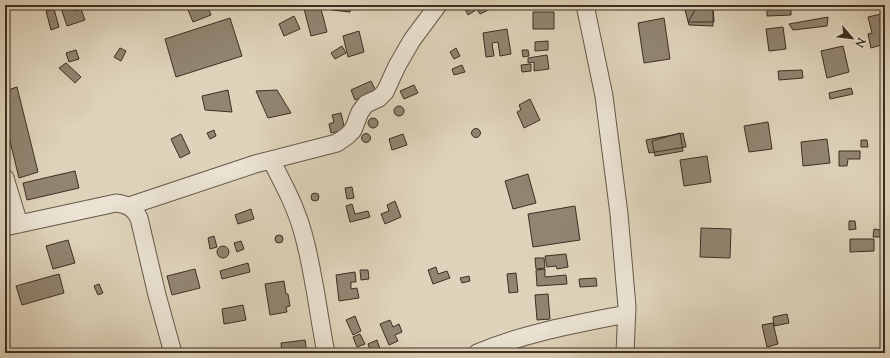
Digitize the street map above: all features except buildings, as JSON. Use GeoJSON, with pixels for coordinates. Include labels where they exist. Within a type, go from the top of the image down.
{"type":"FeatureCollection","features":[{"type":"Feature","properties":{"kind":"street"},"geometry":{"type":"LineString","coordinates":[[129,206],[271,160],[337,143],[347,136],[352,130],[360,112],[366,104],[379,98],[385,92],[397,66],[412,40],[438,5]]}},
{"type":"Feature","properties":{"kind":"street"},"geometry":{"type":"LineString","coordinates":[[585,5],[604,96],[619,214],[626,314],[625,353]]}},
{"type":"Feature","properties":{"kind":"street"},"geometry":{"type":"LineString","coordinates":[[271,160],[288,195],[303,232],[326,353]]}},
{"type":"Feature","properties":{"kind":"street"},"geometry":{"type":"LineString","coordinates":[[5,178],[12,226],[116,203],[126,204],[136,213],[139,218],[157,295],[173,353]]}},
{"type":"Feature","properties":{"kind":"street"},"geometry":{"type":"LineString","coordinates":[[477,353],[498,344],[551,330],[626,314]]}}]}
